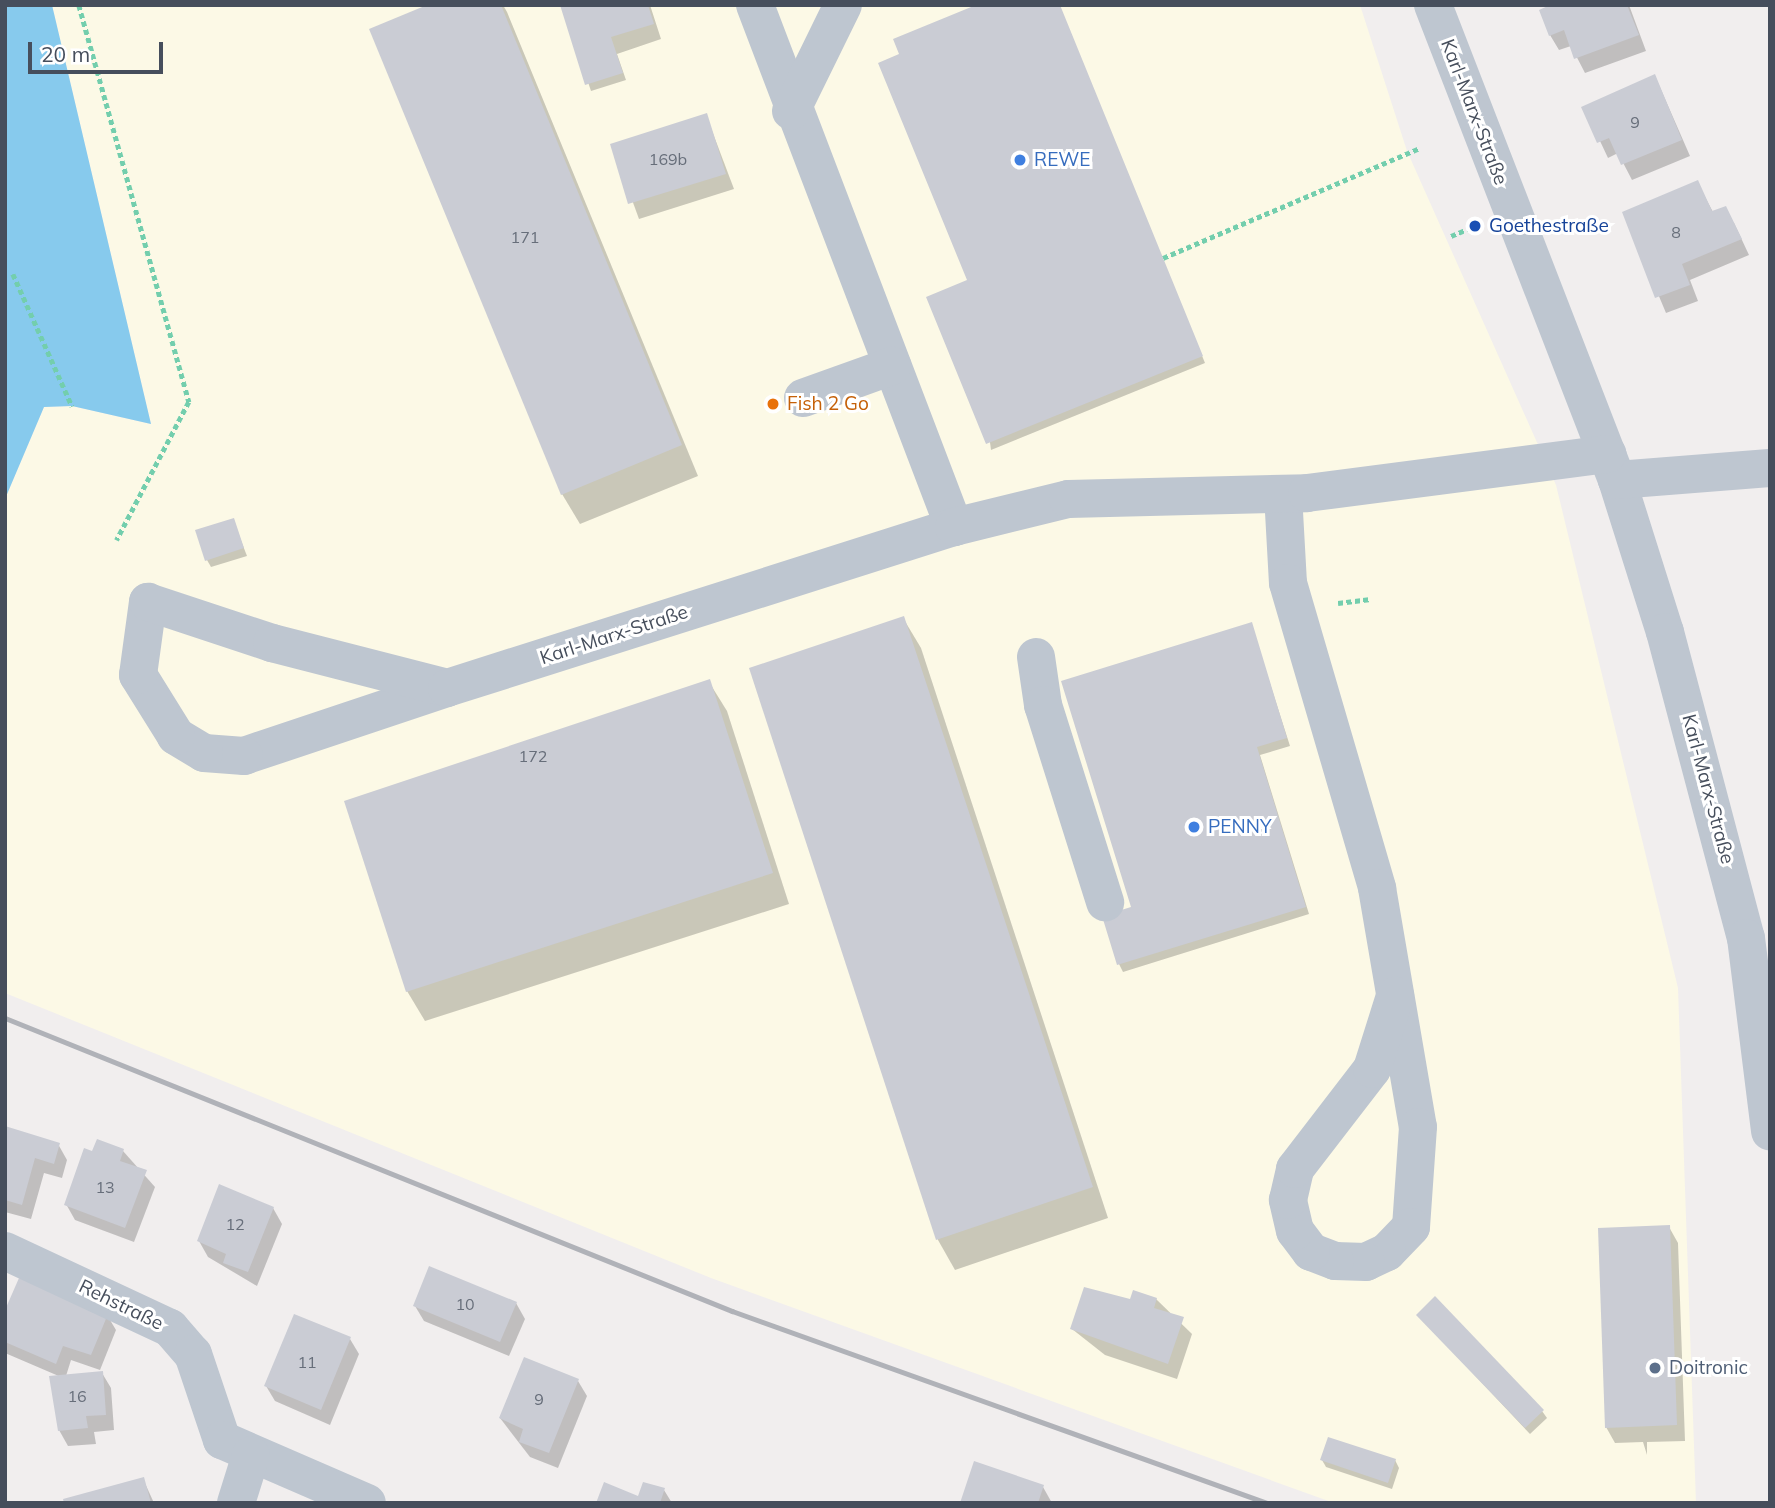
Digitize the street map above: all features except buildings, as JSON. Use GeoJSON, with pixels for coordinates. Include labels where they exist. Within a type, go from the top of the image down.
{"type":"FeatureCollection","features":[{"type":"Feature","properties":{"kind":"street"},"geometry":{"type":"LineString","coordinates":[[755,5],[791,111],[954,527]]}},
{"type":"Feature","properties":{"kind":"street","name":"Karl-Marx-Straße"},"geometry":{"type":"LineString","coordinates":[[1433,5],[1612,467],[1718,817],[1746,937],[1770,1132]]}},
{"type":"Feature","properties":{"kind":"street"},"geometry":{"type":"LineString","coordinates":[[791,111],[851,10]]}},
{"type":"Feature","properties":{"kind":"street"},"geometry":{"type":"LineString","coordinates":[[803,398],[892,366]]}},
{"type":"Feature","properties":{"kind":"street"},"geometry":{"type":"LineString","coordinates":[[1612,467],[1770,468]]}},
{"type":"Feature","properties":{"kind":"street","name":"Karl-Marx-Straße"},"geometry":{"type":"LineString","coordinates":[[447,688],[272,643],[148,602],[138,675],[176,736],[204,752],[244,755],[954,527],[1068,499],[1283,494],[1518,471],[1612,467]]}},
{"type":"Feature","properties":{"kind":"street"},"geometry":{"type":"LineString","coordinates":[[1283,494],[1288,583],[1360,824],[1395,996],[1418,1127],[1411,1227],[1387,1252],[1366,1262],[1335,1261],[1311,1252],[1295,1231],[1288,1200],[1295,1169],[1372,1069],[1395,996]]}},
{"type":"Feature","properties":{"kind":"street"},"geometry":{"type":"LineString","coordinates":[[1036,657],[1043,705],[1105,902]]}},
{"type":"Feature","properties":{"kind":"street","name":"Rehstraße"},"geometry":{"type":"LineString","coordinates":[[5,1251],[170,1328],[192,1354],[222,1440],[251,1455],[367,1503]]}},
{"type":"Feature","properties":{"kind":"street"},"geometry":{"type":"LineString","coordinates":[[236,1503],[251,1455]]}},
{"type":"Feature","properties":{"kind":"path"},"geometry":{"type":"LineString","coordinates":[[79,5],[189,402],[117,540]]}},
{"type":"Feature","properties":{"kind":"path"},"geometry":{"type":"LineString","coordinates":[[1163,258],[1420,148]]}},
{"type":"Feature","properties":{"kind":"path"},"geometry":{"type":"LineString","coordinates":[[1451,236],[1475,226]]}},
{"type":"Feature","properties":{"kind":"path"},"geometry":{"type":"LineString","coordinates":[[13,274],[72,406]]}},
{"type":"Feature","properties":{"kind":"shaded area"},"geometry":{"type":"Polygon","coordinates":[[[52,5],[1360,5],[1407,151],[1556,485],[1678,988],[1696,1503],[1334,1503],[711,1278],[5,993],[5,499],[44,407],[72,406],[151,424],[52,5]]]}},
{"type":"Feature","properties":{"kind":"water"},"geometry":{"type":"Polygon","coordinates":[[[5,5],[52,5],[151,424],[72,406],[44,407],[5,499],[5,5]]]}},
{"type":"Feature","properties":{"kind":"railway"},"geometry":{"type":"LineString","coordinates":[[5,1018],[732,1311],[1267,1503]]}},
{"type":"Feature","properties":{"kind":"place","name":"REWE"},"geometry":{"type":"Point","coordinates":[1020,160]}},
{"type":"Feature","properties":{"kind":"place","name":"Goethestraße"},"geometry":{"type":"Point","coordinates":[1475,226]}},
{"type":"Feature","properties":{"kind":"place","name":"Fish 2 Go"},"geometry":{"type":"Point","coordinates":[773,404]}},
{"type":"Feature","properties":{"kind":"place","name":"PENNY"},"geometry":{"type":"Point","coordinates":[1194,827]}},
{"type":"Feature","properties":{"kind":"place","name":"Doitronic"},"geometry":{"type":"Point","coordinates":[1655,1368]}}]}
